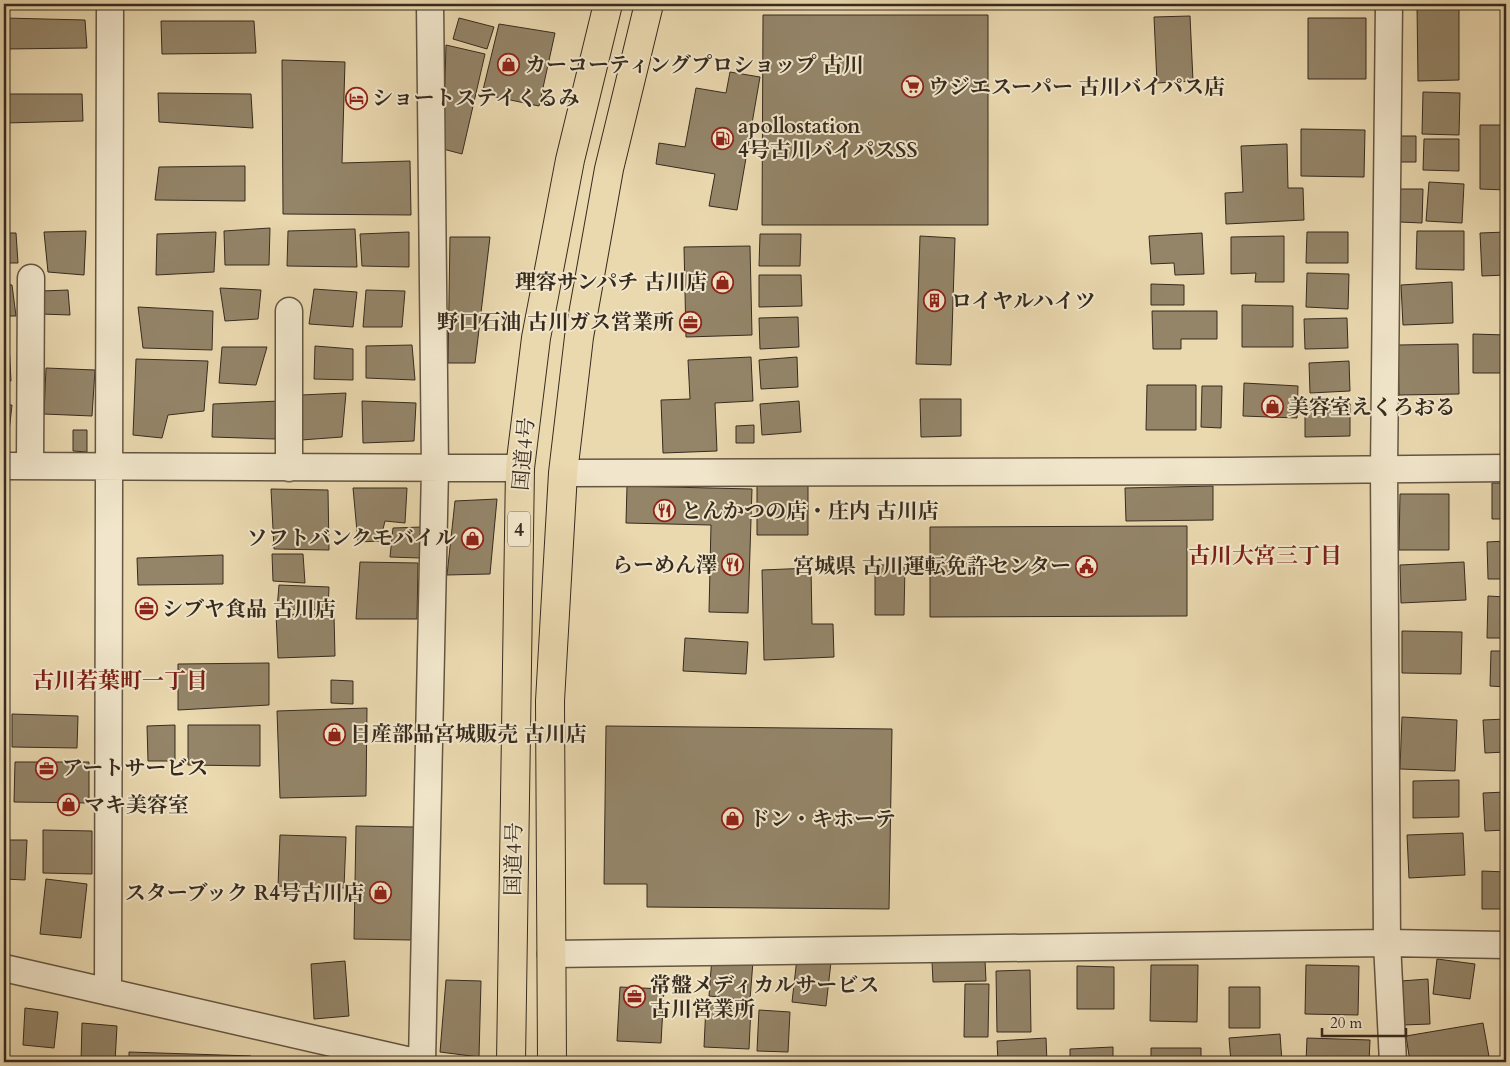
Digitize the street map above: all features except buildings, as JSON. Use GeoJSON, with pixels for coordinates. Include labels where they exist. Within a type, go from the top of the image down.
{"type":"FeatureCollection","features":[{"type":"Feature","properties":{"kind":"highway","name":"国道4号"},"geometry":{"type":"LineString","coordinates":[[511,1062],[520,468],[541,310],[570,160],[608,4]]}},
{"type":"Feature","properties":{"kind":"highway","name":"国道4号"},"geometry":{"type":"LineString","coordinates":[[552,1062],[550,701],[563,473],[579,336],[609,169],[649,4]]}},
{"type":"Feature","properties":{"kind":"street"},"geometry":{"type":"LineString","coordinates":[[108,992],[110,4]]}},
{"type":"Feature","properties":{"kind":"street"},"geometry":{"type":"LineString","coordinates":[[422,1062],[435,469],[430,4]]}},
{"type":"Feature","properties":{"kind":"street"},"geometry":{"type":"LineString","coordinates":[[1389,4],[1384,469],[1387,943],[1393,1062]]}},
{"type":"Feature","properties":{"kind":"street"},"geometry":{"type":"LineString","coordinates":[[30,466],[31,278]]}},
{"type":"Feature","properties":{"kind":"street"},"geometry":{"type":"LineString","coordinates":[[289,311],[289,468]]}},
{"type":"Feature","properties":{"kind":"street"},"geometry":{"type":"LineString","coordinates":[[4,466],[109,468],[520,468]]}},
{"type":"Feature","properties":{"kind":"street"},"geometry":{"type":"LineString","coordinates":[[563,473],[1506,468]]}},
{"type":"Feature","properties":{"kind":"street"},"geometry":{"type":"LineString","coordinates":[[551,954],[1387,943],[1506,945]]}},
{"type":"Feature","properties":{"kind":"street"},"geometry":{"type":"LineString","coordinates":[[4,968],[415,1062]]}},
{"type":"Feature","properties":{"kind":"place","name":"カーコーティングプロショップ 古川"},"geometry":{"type":"Point","coordinates":[509,65]}},
{"type":"Feature","properties":{"kind":"place","name":"ウジエスーパー 古川バイパス店"},"geometry":{"type":"Point","coordinates":[912,87]}},
{"type":"Feature","properties":{"kind":"place","name":"ショートステイくるみ"},"geometry":{"type":"Point","coordinates":[356,98]}},
{"type":"Feature","properties":{"kind":"place","name":"apollostation 4号古川バイパスSS"},"geometry":{"type":"Point","coordinates":[722,138]}},
{"type":"Feature","properties":{"kind":"place","name":"理容サンパチ 古川店"},"geometry":{"type":"Point","coordinates":[723,282]}},
{"type":"Feature","properties":{"kind":"place","name":"ロイヤルハイツ"},"geometry":{"type":"Point","coordinates":[935,301]}},
{"type":"Feature","properties":{"kind":"place","name":"野口石油 古川ガス営業所"},"geometry":{"type":"Point","coordinates":[690,322]}},
{"type":"Feature","properties":{"kind":"place","name":"美容室えくろおる"},"geometry":{"type":"Point","coordinates":[1272,407]}},
{"type":"Feature","properties":{"kind":"place","name":"とんかつの店・庄内 古川店"},"geometry":{"type":"Point","coordinates":[665,511]}},
{"type":"Feature","properties":{"kind":"place","name":"ソフトバンクモバイル"},"geometry":{"type":"Point","coordinates":[472,538]}},
{"type":"Feature","properties":{"kind":"place","name":"らーめん澤"},"geometry":{"type":"Point","coordinates":[733,565]}},
{"type":"Feature","properties":{"kind":"place","name":"宮城県 古川運転免許センター"},"geometry":{"type":"Point","coordinates":[1087,566]}},
{"type":"Feature","properties":{"kind":"place","name":"シブヤ食品 古川店"},"geometry":{"type":"Point","coordinates":[146,609]}},
{"type":"Feature","properties":{"kind":"place","name":"日産部品宮城販売 古川店"},"geometry":{"type":"Point","coordinates":[334,734]}},
{"type":"Feature","properties":{"kind":"place","name":"アートサービス"},"geometry":{"type":"Point","coordinates":[46,768]}},
{"type":"Feature","properties":{"kind":"place","name":"マキ美容室"},"geometry":{"type":"Point","coordinates":[68,805]}},
{"type":"Feature","properties":{"kind":"place","name":"ドン・キホーテ"},"geometry":{"type":"Point","coordinates":[733,819]}},
{"type":"Feature","properties":{"kind":"place","name":"スターブック R4号古川店"},"geometry":{"type":"Point","coordinates":[380,893]}},
{"type":"Feature","properties":{"kind":"place","name":"常盤メディカルサービス 古川営業所"},"geometry":{"type":"Point","coordinates":[634,997]}},
{"type":"Feature","properties":{"kind":"district","name":"古川大宮三丁目"},"geometry":{"type":"Point","coordinates":[1265,556]}},
{"type":"Feature","properties":{"kind":"district","name":"古川若葉町一丁目"},"geometry":{"type":"Point","coordinates":[120,681]}}]}
